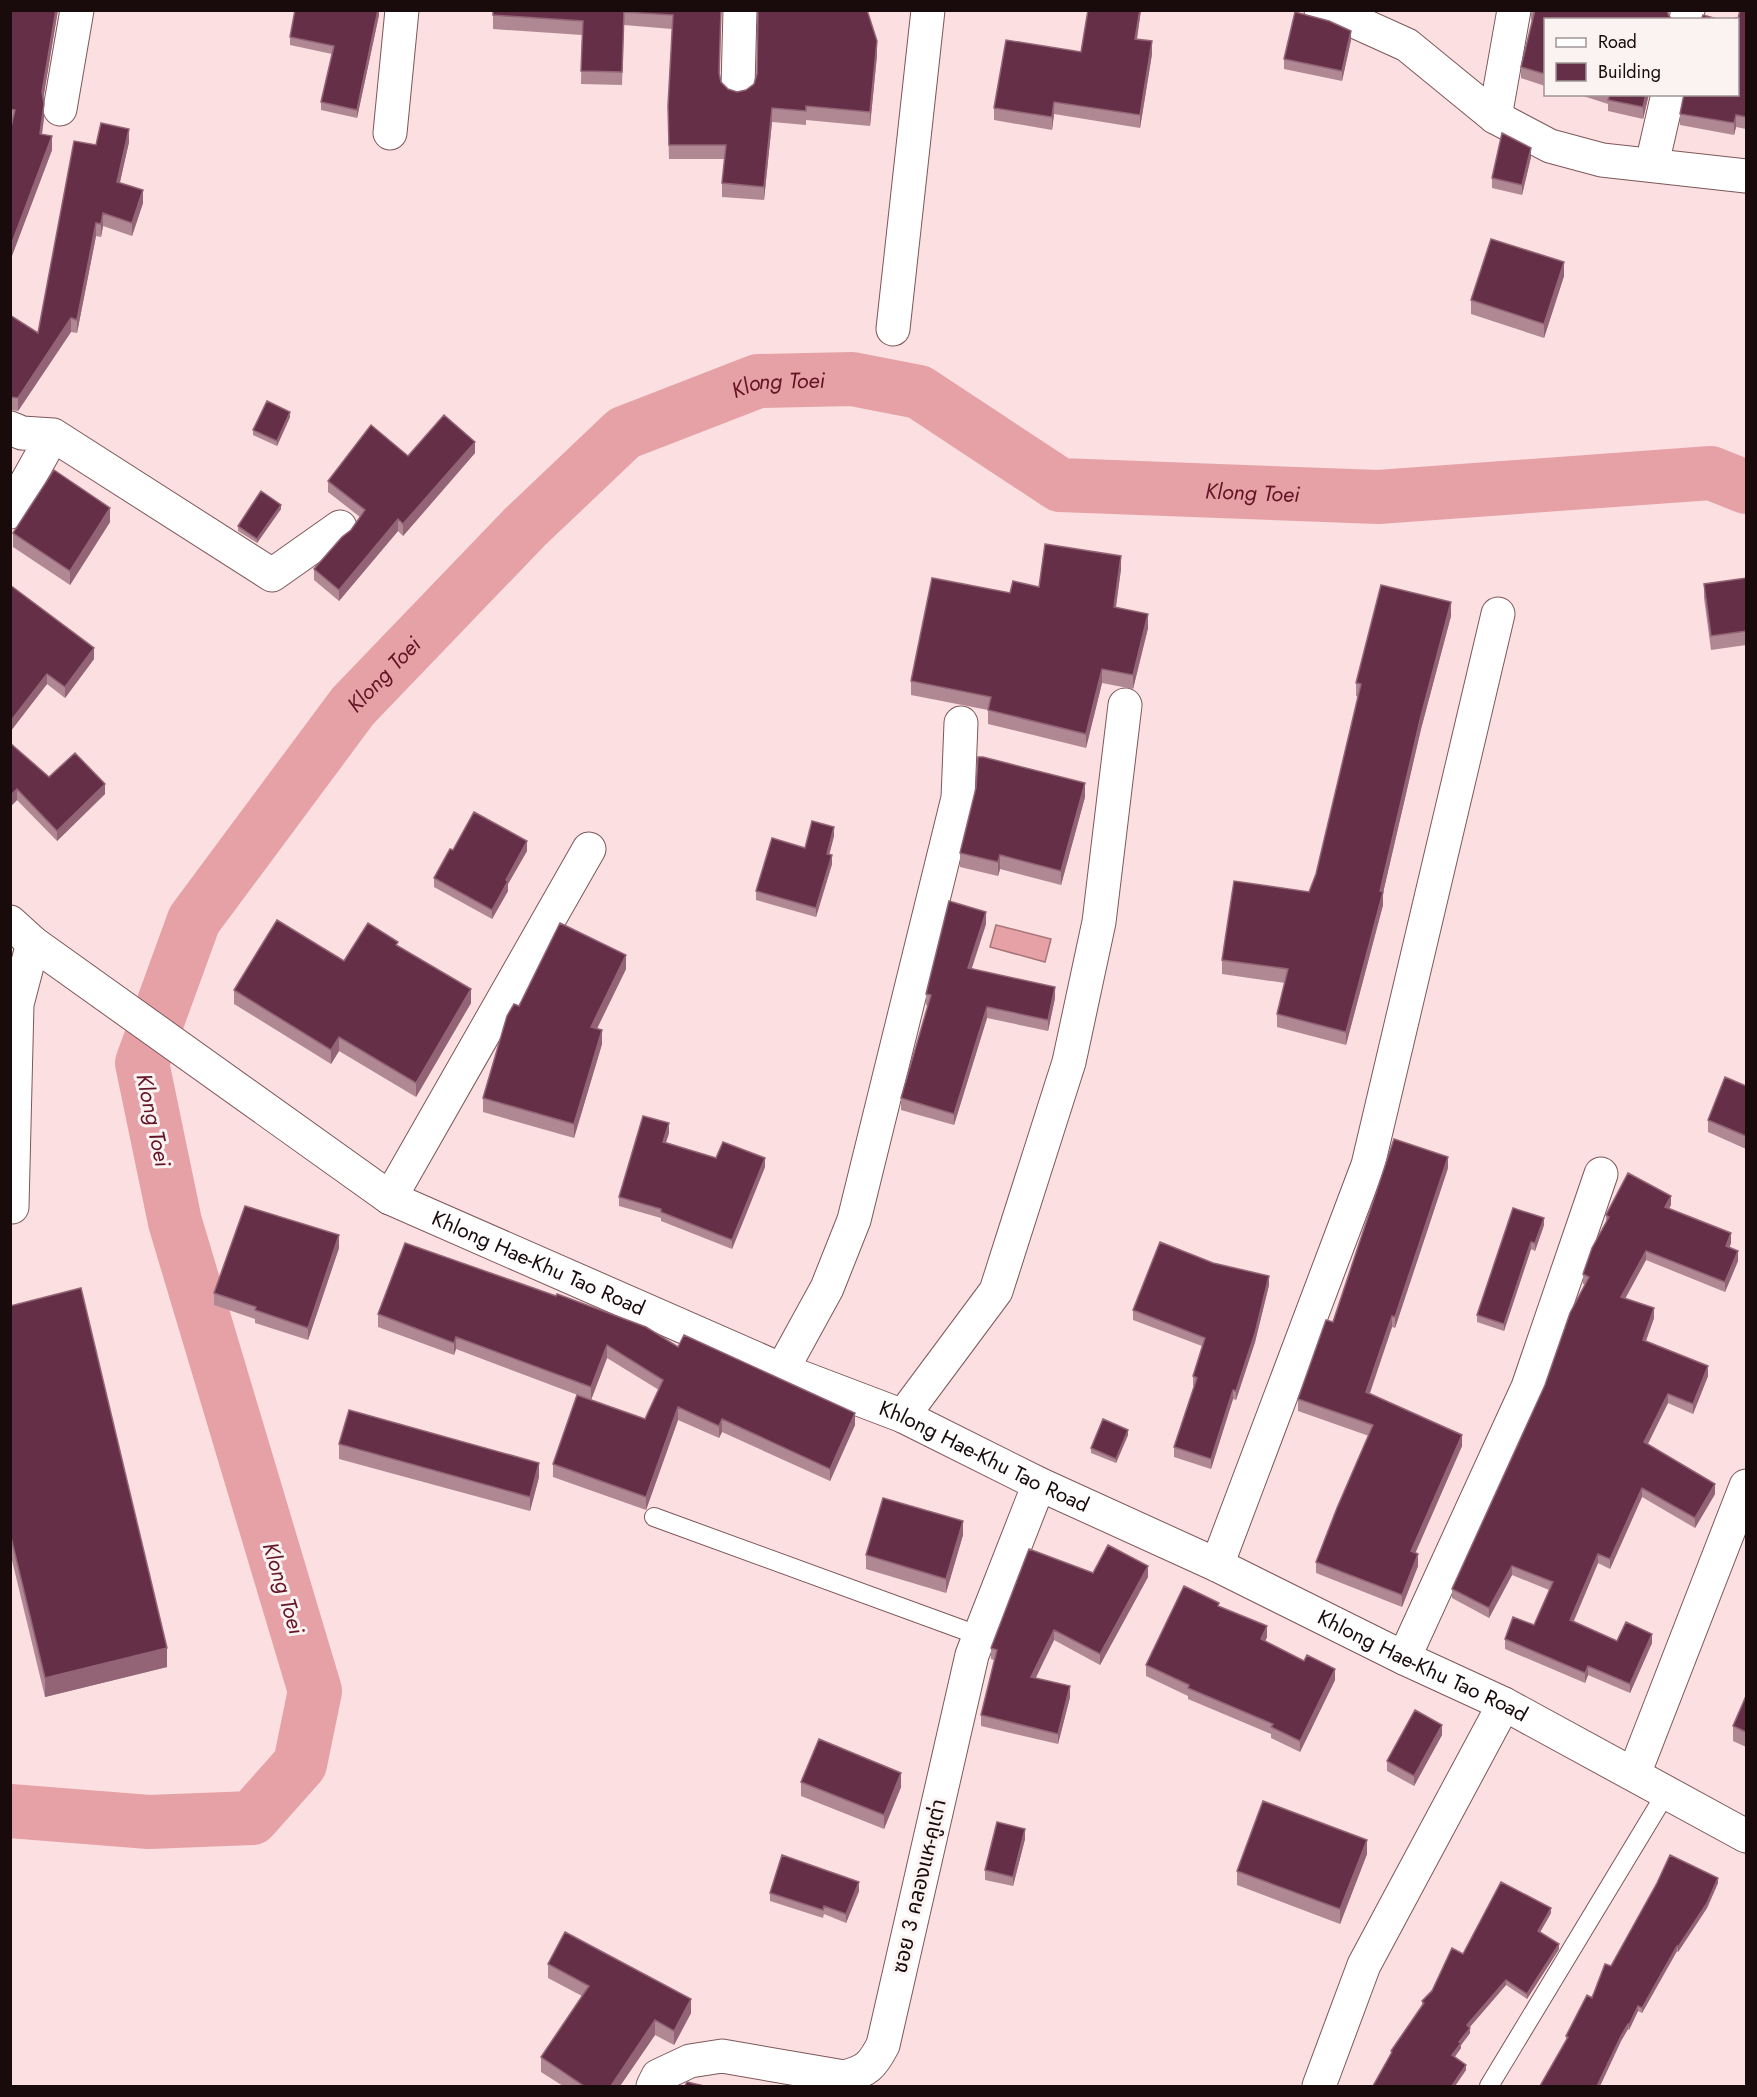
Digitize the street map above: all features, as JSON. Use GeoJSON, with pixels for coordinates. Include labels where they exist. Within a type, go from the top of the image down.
{"type":"FeatureCollection","features":[{"type":"Feature","properties":{"kind":"street"},"geometry":{"type":"LineString","coordinates":[[60,109],[77,10]]}},
{"type":"Feature","properties":{"kind":"street"},"geometry":{"type":"LineString","coordinates":[[390,133],[402,10]]}},
{"type":"Feature","properties":{"kind":"street"},"geometry":{"type":"LineString","coordinates":[[738,87],[740,10]]}},
{"type":"Feature","properties":{"kind":"street"},"geometry":{"type":"LineString","coordinates":[[893,329],[927,10]]}},
{"type":"Feature","properties":{"kind":"street"},"geometry":{"type":"LineString","coordinates":[[1321,10],[1334,12],[1407,45],[1495,117],[1550,146],[1602,160],[1746,176]]}},
{"type":"Feature","properties":{"kind":"street"},"geometry":{"type":"LineString","coordinates":[[1495,117],[1514,10]]}},
{"type":"Feature","properties":{"kind":"street"},"geometry":{"type":"LineString","coordinates":[[1652,164],[1668,96]]}},
{"type":"Feature","properties":{"kind":"street"},"geometry":{"type":"LineString","coordinates":[[10,428],[22,433],[53,435],[272,575],[340,527]]}},
{"type":"Feature","properties":{"kind":"street"},"geometry":{"type":"LineString","coordinates":[[10,512],[53,435]]}},
{"type":"Feature","properties":{"kind":"street"},"geometry":{"type":"LineString","coordinates":[[1217,1565],[1368,1165],[1498,614]]}},
{"type":"Feature","properties":{"kind":"street"},"geometry":{"type":"LineString","coordinates":[[903,1416],[996,1291],[1069,1062],[1099,922],[1125,705]]}},
{"type":"Feature","properties":{"kind":"street"},"geometry":{"type":"LineString","coordinates":[[783,1370],[827,1288],[854,1220],[958,798],[961,723]]}},
{"type":"Feature","properties":{"kind":"street"},"geometry":{"type":"LineString","coordinates":[[390,1198],[589,849]]}},
{"type":"Feature","properties":{"kind":"street"},"geometry":{"type":"LineString","coordinates":[[12,1207],[17,1004],[22,932]]}},
{"type":"Feature","properties":{"kind":"street","name":"Khlong Hae-Khu Tao Road"},"geometry":{"type":"LineString","coordinates":[[22,932],[390,1198],[783,1370],[903,1416],[1039,1484],[1217,1565],[1404,1658],[1504,1704],[1746,1836]]}},
{"type":"Feature","properties":{"kind":"street"},"geometry":{"type":"LineString","coordinates":[[1404,1658],[1528,1387],[1601,1174]]}},
{"type":"Feature","properties":{"kind":"street","name":"ซอย 3 คลองแห-คูเต่า"},"geometry":{"type":"LineString","coordinates":[[653,2086],[658,2076],[690,2061],[722,2056],[871,2080],[874,2062],[883,2045],[969,1666],[1039,1484]]}},
{"type":"Feature","properties":{"kind":"street"},"geometry":{"type":"LineString","coordinates":[[1634,1774],[1746,1486]]}},
{"type":"Feature","properties":{"kind":"street"},"geometry":{"type":"LineString","coordinates":[[1319,2086],[1364,1965],[1504,1704]]}},
{"type":"Feature","properties":{"kind":"lane"},"geometry":{"type":"LineString","coordinates":[[654,1517],[980,1636]]}},
{"type":"Feature","properties":{"kind":"lane"},"geometry":{"type":"LineString","coordinates":[[1489,2086],[1666,1793]]}},
{"type":"Feature","properties":{"kind":"shaded area"},"geometry":{"type":"Polygon","coordinates":[[[996,925],[1051,939],[1045,962],[990,947],[996,925]]]}},
{"type":"Feature","properties":{"kind":"building"},"geometry":{"type":"Polygon","coordinates":[[[10,10],[56,10],[42,92],[44,104],[40,134],[52,136],[10,248],[10,131],[15,110],[10,109],[10,10]]]}},
{"type":"Feature","properties":{"kind":"building"},"geometry":{"type":"Polygon","coordinates":[[[295,10],[378,10],[357,110],[321,102],[334,46],[290,37],[295,10]]]}},
{"type":"Feature","properties":{"kind":"building"},"geometry":{"type":"Polygon","coordinates":[[[493,10],[721,10],[719,73],[721,82],[728,89],[737,92],[746,90],[754,84],[757,74],[758,10],[867,10],[877,41],[870,112],[806,106],[806,111],[772,108],[764,187],[722,183],[726,145],[669,145],[668,106],[673,15],[624,12],[622,72],[581,71],[583,21],[493,15],[493,10]]]}},
{"type":"Feature","properties":{"kind":"building"},"geometry":{"type":"Polygon","coordinates":[[[1088,10],[1140,10],[1135,39],[1152,41],[1140,115],[1054,102],[1052,117],[994,108],[1006,40],[1081,52],[1088,10]]]}},
{"type":"Feature","properties":{"kind":"building"},"geometry":{"type":"Polygon","coordinates":[[[1535,10],[1668,10],[1671,18],[1544,18],[1544,74],[1521,67],[1535,10]]]}},
{"type":"Feature","properties":{"kind":"building"},"geometry":{"type":"Polygon","coordinates":[[[1740,10],[1746,10],[1746,117],[1736,115],[1734,123],[1680,114],[1684,96],[1739,96],[1740,10]]]}},
{"type":"Feature","properties":{"kind":"building"},"geometry":{"type":"Polygon","coordinates":[[[1295,12],[1329,21],[1351,31],[1342,71],[1284,59],[1295,12]]]}},
{"type":"Feature","properties":{"kind":"building"},"geometry":{"type":"Polygon","coordinates":[[[1609,96],[1646,96],[1643,107],[1608,100],[1609,96]]]}},
{"type":"Feature","properties":{"kind":"building"},"geometry":{"type":"Polygon","coordinates":[[[101,123],[129,129],[117,182],[143,190],[132,223],[103,213],[101,224],[96,223],[77,320],[71,318],[18,398],[10,397],[10,315],[38,333],[74,141],[96,145],[101,123]]]}},
{"type":"Feature","properties":{"kind":"building"},"geometry":{"type":"Polygon","coordinates":[[[1502,133],[1531,148],[1522,185],[1492,178],[1502,133]]]}},
{"type":"Feature","properties":{"kind":"building"},"geometry":{"type":"Polygon","coordinates":[[[1491,239],[1564,262],[1544,324],[1471,300],[1491,239]]]}},
{"type":"Feature","properties":{"kind":"building"},"geometry":{"type":"Polygon","coordinates":[[[267,401],[290,412],[277,441],[253,430],[267,401]]]}},
{"type":"Feature","properties":{"kind":"building"},"geometry":{"type":"Polygon","coordinates":[[[444,415],[475,442],[403,524],[398,519],[339,590],[314,569],[351,530],[365,510],[328,481],[371,425],[408,456],[444,415]]]}},
{"type":"Feature","properties":{"kind":"building"},"geometry":{"type":"Polygon","coordinates":[[[54,470],[110,508],[70,571],[13,533],[54,470]]]}},
{"type":"Feature","properties":{"kind":"building"},"geometry":{"type":"Polygon","coordinates":[[[261,491],[281,505],[257,539],[238,526],[261,491]]]}},
{"type":"Feature","properties":{"kind":"building"},"geometry":{"type":"Polygon","coordinates":[[[1045,544],[1121,556],[1114,607],[1148,614],[1133,675],[1102,669],[1086,734],[988,710],[991,697],[911,681],[932,578],[1010,593],[1013,581],[1039,587],[1045,544]]]}},
{"type":"Feature","properties":{"kind":"building"},"geometry":{"type":"Polygon","coordinates":[[[1746,578],[1746,631],[1711,636],[1704,584],[1746,578]]]}},
{"type":"Feature","properties":{"kind":"building"},"geometry":{"type":"Polygon","coordinates":[[[10,585],[94,648],[65,687],[47,674],[10,722],[10,585]]]}},
{"type":"Feature","properties":{"kind":"building"},"geometry":{"type":"Polygon","coordinates":[[[1381,585],[1451,602],[1421,716],[1380,891],[1383,892],[1346,1032],[1277,1014],[1288,969],[1222,960],[1234,881],[1309,892],[1316,874],[1361,684],[1356,683],[1381,585]]]}},
{"type":"Feature","properties":{"kind":"building"},"geometry":{"type":"Polygon","coordinates":[[[10,743],[49,777],[75,753],[105,784],[57,831],[17,789],[10,796],[10,743]]]}},
{"type":"Feature","properties":{"kind":"building"},"geometry":{"type":"Polygon","coordinates":[[[978,757],[1085,783],[1061,871],[1000,855],[998,862],[960,853],[976,788],[978,757]]]}},
{"type":"Feature","properties":{"kind":"building"},"geometry":{"type":"Polygon","coordinates":[[[474,812],[527,841],[492,910],[434,878],[474,812]]]}},
{"type":"Feature","properties":{"kind":"building"},"geometry":{"type":"Polygon","coordinates":[[[812,821],[834,827],[827,854],[832,855],[816,908],[756,891],[772,838],[805,848],[812,821]]]}},
{"type":"Feature","properties":{"kind":"building"},"geometry":{"type":"Polygon","coordinates":[[[949,901],[986,912],[968,968],[1055,987],[1048,1020],[987,1007],[954,1114],[901,1098],[931,995],[926,994],[949,901]]]}},
{"type":"Feature","properties":{"kind":"building"},"geometry":{"type":"Polygon","coordinates":[[[277,920],[344,961],[368,923],[398,942],[396,945],[471,989],[416,1083],[339,1037],[331,1050],[234,990],[277,920]]]}},
{"type":"Feature","properties":{"kind":"building"},"geometry":{"type":"Polygon","coordinates":[[[560,923],[626,955],[591,1027],[602,1030],[574,1124],[483,1098],[507,1016],[514,1004],[519,1006],[560,923]]]}},
{"type":"Feature","properties":{"kind":"building"},"geometry":{"type":"Polygon","coordinates":[[[1725,1077],[1746,1086],[1746,1136],[1708,1120],[1725,1077]]]}},
{"type":"Feature","properties":{"kind":"building"},"geometry":{"type":"Polygon","coordinates":[[[643,1116],[669,1123],[663,1142],[716,1158],[723,1142],[765,1158],[732,1240],[661,1212],[661,1209],[619,1197],[643,1116]]]}},
{"type":"Feature","properties":{"kind":"building"},"geometry":{"type":"Polygon","coordinates":[[[1394,1139],[1448,1157],[1395,1317],[1392,1316],[1366,1392],[1462,1435],[1411,1551],[1418,1554],[1402,1595],[1316,1562],[1373,1425],[1298,1399],[1326,1320],[1333,1322],[1394,1139]]]}},
{"type":"Feature","properties":{"kind":"building"},"geometry":{"type":"Polygon","coordinates":[[[1628,1173],[1671,1196],[1665,1207],[1731,1233],[1726,1246],[1738,1251],[1725,1282],[1646,1251],[1621,1297],[1654,1308],[1643,1340],[1708,1366],[1693,1404],[1668,1394],[1644,1442],[1715,1484],[1695,1518],[1642,1488],[1610,1559],[1598,1554],[1570,1620],[1617,1641],[1626,1622],[1652,1634],[1630,1684],[1588,1666],[1585,1673],[1505,1639],[1513,1617],[1534,1625],[1553,1582],[1512,1566],[1489,1608],[1452,1589],[1545,1385],[1570,1313],[1589,1277],[1583,1274],[1592,1248],[1609,1217],[1606,1215],[1628,1173]]]}},
{"type":"Feature","properties":{"kind":"building"},"geometry":{"type":"Polygon","coordinates":[[[245,1206],[339,1235],[308,1328],[214,1293],[245,1206]]]}},
{"type":"Feature","properties":{"kind":"building"},"geometry":{"type":"Polygon","coordinates":[[[1513,1208],[1544,1218],[1535,1243],[1531,1242],[1504,1324],[1477,1315],[1513,1208]]]}},
{"type":"Feature","properties":{"kind":"building"},"geometry":{"type":"Polygon","coordinates":[[[1160,1242],[1213,1263],[1269,1276],[1255,1333],[1236,1391],[1233,1390],[1211,1459],[1174,1447],[1197,1378],[1193,1376],[1205,1338],[1133,1310],[1160,1242]]]}},
{"type":"Feature","properties":{"kind":"building"},"geometry":{"type":"Polygon","coordinates":[[[405,1243],[556,1296],[557,1294],[646,1327],[678,1347],[684,1335],[855,1413],[830,1469],[722,1419],[719,1426],[678,1407],[646,1497],[553,1464],[577,1395],[645,1419],[663,1380],[607,1345],[591,1387],[456,1337],[454,1343],[378,1314],[405,1243]]]}},
{"type":"Feature","properties":{"kind":"building"},"geometry":{"type":"Polygon","coordinates":[[[81,1288],[167,1648],[45,1678],[10,1533],[10,1306],[81,1288]]]}},
{"type":"Feature","properties":{"kind":"building"},"geometry":{"type":"Polygon","coordinates":[[[349,1410],[539,1463],[530,1497],[339,1444],[349,1410]]]}},
{"type":"Feature","properties":{"kind":"building"},"geometry":{"type":"Polygon","coordinates":[[[1103,1419],[1128,1430],[1116,1459],[1091,1448],[1103,1419]]]}},
{"type":"Feature","properties":{"kind":"building"},"geometry":{"type":"Polygon","coordinates":[[[883,1498],[963,1521],[946,1579],[866,1555],[883,1498]]]}},
{"type":"Feature","properties":{"kind":"building"},"geometry":{"type":"Polygon","coordinates":[[[1108,1545],[1148,1566],[1100,1654],[1054,1630],[1031,1677],[1070,1686],[1058,1734],[981,1715],[997,1650],[991,1648],[1029,1549],[1093,1573],[1108,1545]]]}},
{"type":"Feature","properties":{"kind":"building"},"geometry":{"type":"Polygon","coordinates":[[[1184,1586],[1219,1603],[1218,1606],[1267,1626],[1261,1639],[1304,1661],[1307,1655],[1335,1669],[1300,1741],[1271,1727],[1273,1724],[1188,1688],[1189,1685],[1146,1665],[1184,1586]]]}},
{"type":"Feature","properties":{"kind":"building"},"geometry":{"type":"Polygon","coordinates":[[[1746,1696],[1746,1732],[1733,1726],[1746,1696]]]}},
{"type":"Feature","properties":{"kind":"building"},"geometry":{"type":"Polygon","coordinates":[[[1415,1710],[1442,1725],[1414,1776],[1387,1761],[1415,1710]]]}},
{"type":"Feature","properties":{"kind":"building"},"geometry":{"type":"Polygon","coordinates":[[[819,1739],[901,1773],[884,1815],[801,1782],[819,1739]]]}},
{"type":"Feature","properties":{"kind":"building"},"geometry":{"type":"Polygon","coordinates":[[[1263,1801],[1367,1840],[1340,1909],[1237,1871],[1263,1801]]]}},
{"type":"Feature","properties":{"kind":"building"},"geometry":{"type":"Polygon","coordinates":[[[997,1822],[1025,1829],[1013,1877],[985,1870],[997,1822]]]}},
{"type":"Feature","properties":{"kind":"building"},"geometry":{"type":"Polygon","coordinates":[[[782,1855],[859,1882],[846,1914],[824,1906],[823,1910],[770,1893],[782,1855]]]}},
{"type":"Feature","properties":{"kind":"building"},"geometry":{"type":"Polygon","coordinates":[[[1670,1855],[1718,1878],[1707,1903],[1677,1946],[1642,2008],[1638,2006],[1597,2086],[1540,2086],[1568,2037],[1566,2036],[1587,1995],[1592,1998],[1605,1964],[1611,1966],[1670,1855]]]}},
{"type":"Feature","properties":{"kind":"building"},"geometry":{"type":"Polygon","coordinates":[[[1501,1882],[1551,1908],[1538,1931],[1559,1944],[1527,1994],[1506,1980],[1467,2025],[1470,2028],[1452,2055],[1466,2065],[1452,2086],[1373,2086],[1391,2051],[1424,2003],[1422,2001],[1432,1991],[1452,1948],[1463,1954],[1501,1882]]]}},
{"type":"Feature","properties":{"kind":"building"},"geometry":{"type":"Polygon","coordinates":[[[565,1932],[691,1999],[674,2031],[655,2020],[611,2086],[584,2086],[541,2057],[589,1986],[548,1964],[565,1932]]]}},
{"type":"Feature","properties":{"kind":"building"},"geometry":{"type":"Polygon","coordinates":[[[687,2082],[704,2086],[685,2086],[687,2082]]]}},
{"type":"Feature","properties":{"kind":"waterway","name":"Klong Toei"},"geometry":{"type":"LineString","coordinates":[[10,1811],[149,1822],[252,1818],[300,1764],[315,1691],[175,1222],[142,1063],[194,920],[353,706],[525,527],[624,433],[758,381],[852,379],[919,392],[1060,485],[1378,497],[1711,473],[1746,487]]}}]}
